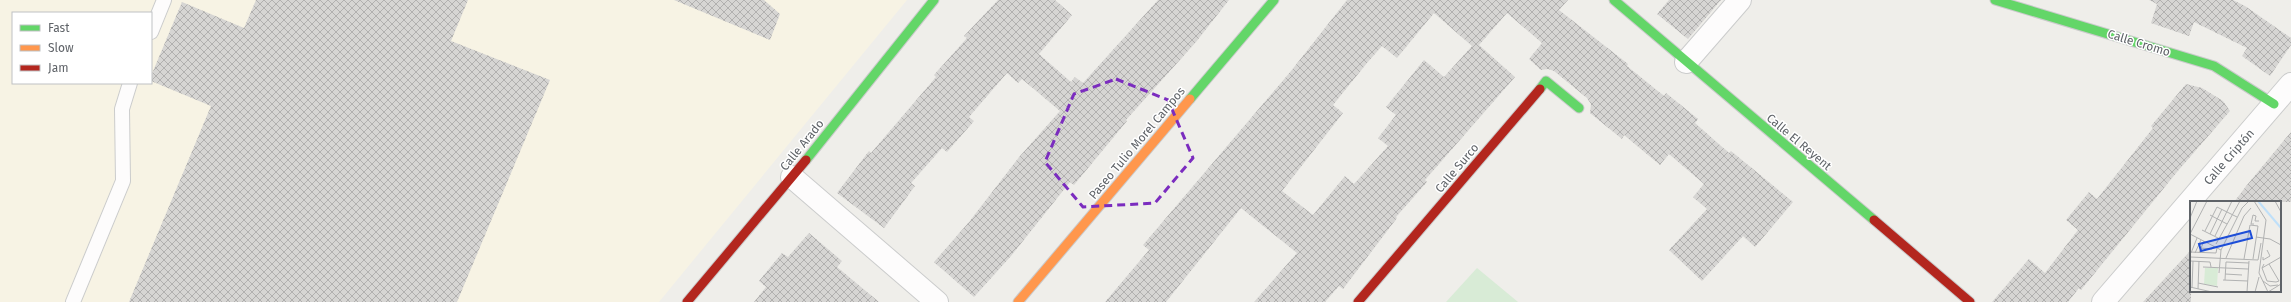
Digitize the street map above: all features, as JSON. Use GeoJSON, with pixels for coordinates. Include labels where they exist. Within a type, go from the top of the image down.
{"type":"FeatureCollection","features":[{"type":"Feature","properties":{"kind":"street","name":"Calle Arado"},"geometry":{"type":"LineString","coordinates":[[687,302],[792,177],[934,0]]}},
{"type":"Feature","properties":{"kind":"street","name":"Paseo Tulio Morel Campos"},"geometry":{"type":"LineString","coordinates":[[1018,302],[1274,0]]}},
{"type":"Feature","properties":{"kind":"street","name":"Calle El Reyent"},"geometry":{"type":"LineString","coordinates":[[1614,0],[1970,302]]}},
{"type":"Feature","properties":{"kind":"street"},"geometry":{"type":"LineString","coordinates":[[1686,62],[1740,0]]}},
{"type":"Feature","properties":{"kind":"street","name":"Calle Cromo"},"geometry":{"type":"LineString","coordinates":[[1995,0],[2214,66],[2274,104]]}},
{"type":"Feature","properties":{"kind":"street","name":"Calle Surco"},"geometry":{"type":"LineString","coordinates":[[1358,302],[1546,81],[1579,108]]}},
{"type":"Feature","properties":{"kind":"street","name":"Calle Criptón"},"geometry":{"type":"LineString","coordinates":[[2190,201],[2291,84]]}},
{"type":"Feature","properties":{"kind":"street"},"geometry":{"type":"LineString","coordinates":[[792,177],[937,302]]}},
{"type":"Feature","properties":{"kind":"street","name":"Calle Criptón"},"geometry":{"type":"LineString","coordinates":[[2103,302],[2190,201]]}},
{"type":"Feature","properties":{"kind":"lane"},"geometry":{"type":"LineString","coordinates":[[152,30],[164,0]]}},
{"type":"Feature","properties":{"kind":"lane"},"geometry":{"type":"LineString","coordinates":[[73,302],[123,181],[122,109],[130,84]]}},
{"type":"Feature","properties":{"kind":"highlighted area"},"geometry":{"type":"Polygon","coordinates":[[[1116,79],[1168,100],[1193,158],[1155,203],[1083,207],[1045,162],[1074,94],[1116,79]]]}},
{"type":"Feature","properties":{"kind":"shaded area"},"geometry":{"type":"Polygon","coordinates":[[[0,0],[907,0],[659,302],[0,302],[0,0]]]}},
{"type":"Feature","properties":{"kind":"green space"},"geometry":{"type":"Polygon","coordinates":[[[1477,268],[1518,302],[1446,302],[1477,268]]]}},
{"type":"Feature","properties":{"kind":"building"},"geometry":{"type":"Polygon","coordinates":[[[256,0],[468,0],[451,41],[550,80],[457,302],[129,302],[211,106],[152,81],[152,74],[182,2],[244,28],[256,0]]]}},
{"type":"Feature","properties":{"kind":"building"},"geometry":{"type":"Polygon","coordinates":[[[674,0],[764,0],[780,14],[770,40],[674,0]]]}},
{"type":"Feature","properties":{"kind":"building"},"geometry":{"type":"Polygon","coordinates":[[[998,0],[1055,0],[1072,15],[1039,54],[1071,82],[1075,77],[1083,83],[1158,0],[1229,0],[1196,42],[1126,120],[1127,121],[1074,185],[1070,182],[1011,256],[974,297],[934,262],[969,222],[1020,156],[1060,111],[1022,79],[1018,83],[1007,73],[969,117],[974,121],[947,152],[942,148],[911,183],[915,186],[884,228],[837,193],[869,151],[871,153],[936,77],[934,75],[967,38],[964,36],[998,0]]]}},
{"type":"Feature","properties":{"kind":"building"},"geometry":{"type":"Polygon","coordinates":[[[1347,0],[1568,0],[1559,10],[1628,64],[1627,66],[1664,96],[1666,93],[1698,119],[1695,123],[1729,153],[1731,151],[1793,202],[1755,247],[1743,236],[1702,281],[1669,250],[1707,209],[1693,197],[1704,184],[1669,154],[1660,165],[1624,135],[1622,139],[1590,113],[1591,104],[1587,98],[1554,71],[1548,69],[1541,70],[1529,59],[1542,43],[1507,13],[1479,45],[1515,77],[1425,180],[1427,182],[1396,217],[1397,218],[1343,289],[1339,286],[1325,302],[1254,302],[1297,253],[1241,208],[1166,302],[1105,302],[1149,250],[1143,245],[1291,71],[1347,0]],[[1434,13],[1397,58],[1382,46],[1333,105],[1343,113],[1282,191],[1313,215],[1345,176],[1354,184],[1388,146],[1378,138],[1396,115],[1386,107],[1424,60],[1444,77],[1472,46],[1434,13]]]}},
{"type":"Feature","properties":{"kind":"building"},"geometry":{"type":"Polygon","coordinates":[[[1669,0],[1721,0],[1688,39],[1657,14],[1669,0]]]}},
{"type":"Feature","properties":{"kind":"building"},"geometry":{"type":"Polygon","coordinates":[[[2149,0],[2233,0],[2245,6],[2291,38],[2291,45],[2270,76],[2242,56],[2247,48],[2194,22],[2189,36],[2151,23],[2157,4],[2149,0]]]}},
{"type":"Feature","properties":{"kind":"building"},"geometry":{"type":"Polygon","coordinates":[[[2186,84],[2202,88],[2223,101],[2230,111],[2177,172],[2081,290],[2079,288],[2068,302],[1992,302],[2029,259],[2045,273],[2078,230],[2066,220],[2089,192],[2097,199],[2153,128],[2151,126],[2186,84]]]}},
{"type":"Feature","properties":{"kind":"building"},"geometry":{"type":"Polygon","coordinates":[[[2291,132],[2291,202],[2235,201],[2291,132]]]}},
{"type":"Feature","properties":{"kind":"building"},"geometry":{"type":"Polygon","coordinates":[[[809,233],[842,261],[837,267],[879,302],[754,302],[766,287],[759,281],[782,253],[788,257],[809,233]]]}},
{"type":"Feature","properties":{"kind":"building"},"geometry":{"type":"Polygon","coordinates":[[[2190,251],[2191,302],[2143,302],[2190,251]]]}},
{"type":"Feature","properties":{"kind":"traffic: fast"},"geometry":{"type":"LineString","coordinates":[[806,160],[934,0]]}},
{"type":"Feature","properties":{"kind":"traffic: fast"},"geometry":{"type":"LineString","coordinates":[[1190,99],[1274,0]]}},
{"type":"Feature","properties":{"kind":"traffic: fast"},"geometry":{"type":"LineString","coordinates":[[1614,0],[1874,220]]}},
{"type":"Feature","properties":{"kind":"traffic: fast"},"geometry":{"type":"LineString","coordinates":[[1995,0],[2214,66],[2274,104]]}},
{"type":"Feature","properties":{"kind":"traffic: fast"},"geometry":{"type":"LineString","coordinates":[[1540,89],[1546,81],[1579,108]]}},
{"type":"Feature","properties":{"kind":"traffic: slow"},"geometry":{"type":"LineString","coordinates":[[1018,302],[1190,99]]}},
{"type":"Feature","properties":{"kind":"traffic: jam"},"geometry":{"type":"LineString","coordinates":[[1358,302],[1540,89]]}},
{"type":"Feature","properties":{"kind":"traffic: jam"},"geometry":{"type":"LineString","coordinates":[[687,302],[806,160]]}},
{"type":"Feature","properties":{"kind":"traffic: jam"},"geometry":{"type":"LineString","coordinates":[[1874,220],[1970,302]]}}]}
